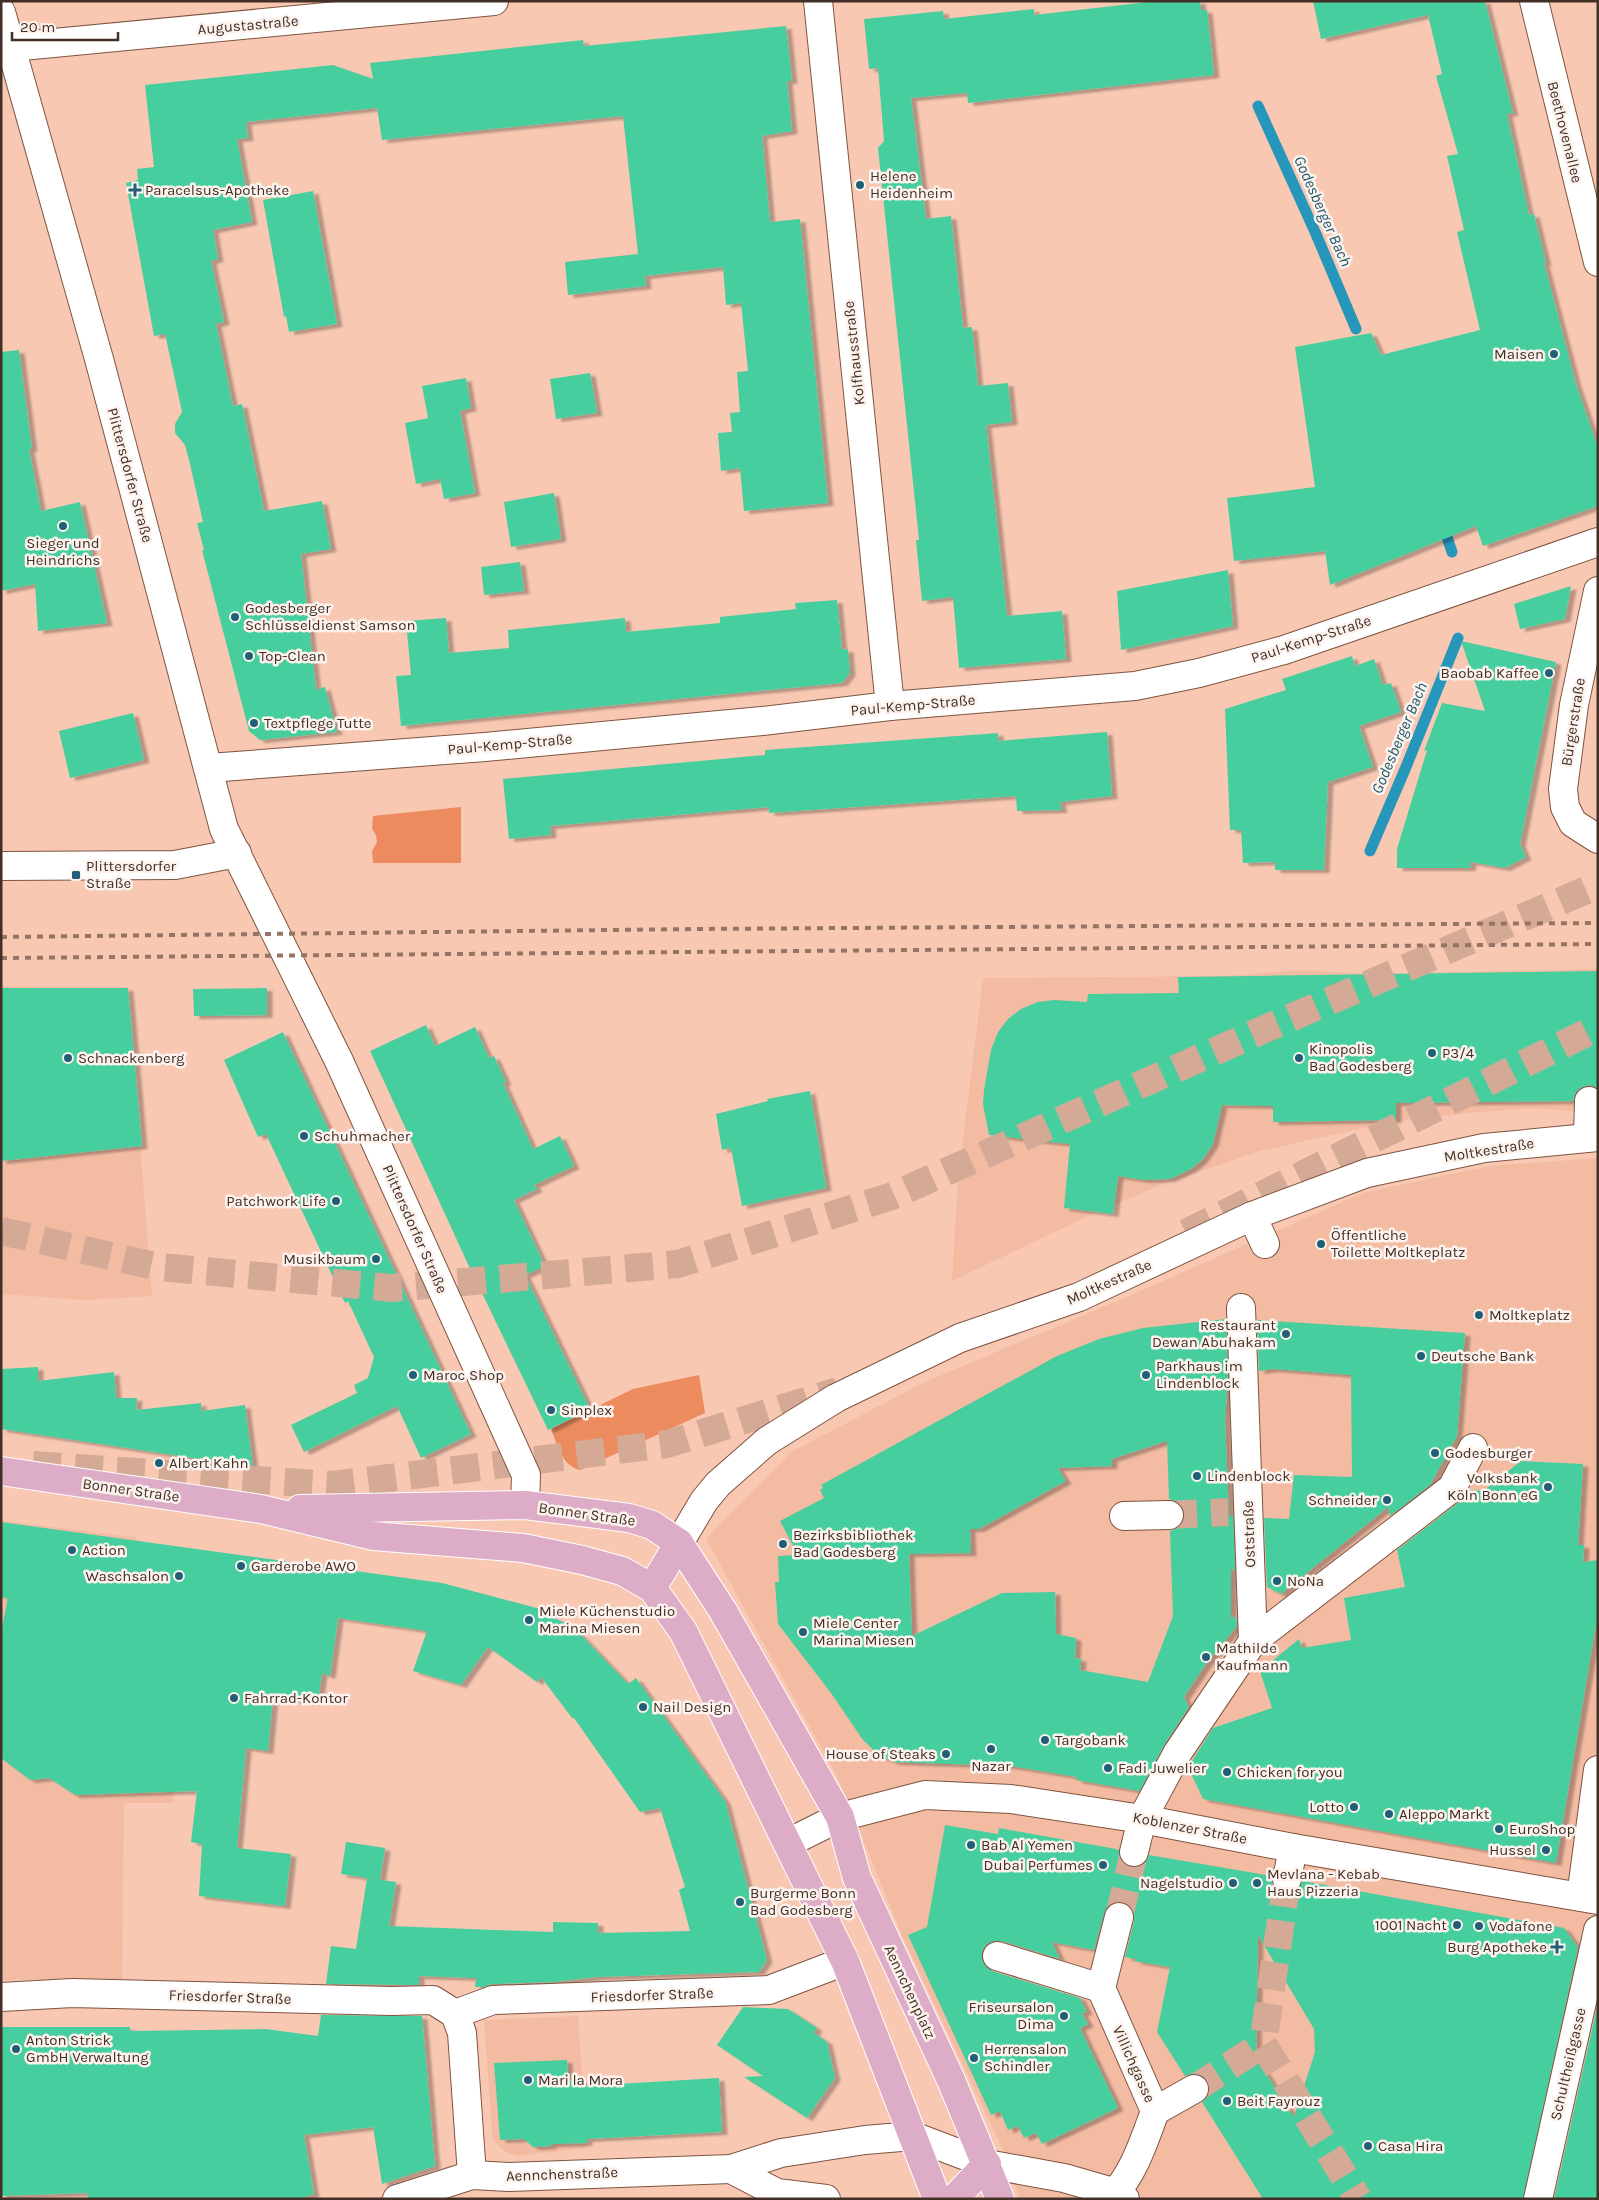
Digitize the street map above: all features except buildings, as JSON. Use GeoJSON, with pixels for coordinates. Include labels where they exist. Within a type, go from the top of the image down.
{"type":"FeatureCollection","features":[{"type":"Feature","properties":{"kind":"main road","name":"Bonner Straße"},"geometry":{"type":"LineString","coordinates":[[1,1471],[261,1509],[373,1536],[522,1548],[582,1560],[622,1571],[652,1588],[683,1630],[788,1843]]}},
{"type":"Feature","properties":{"kind":"main road","name":"Bonner Straße"},"geometry":{"type":"LineString","coordinates":[[261,1509],[525,1505],[629,1518],[652,1525],[679,1543],[723,1611],[840,1817]]}},
{"type":"Feature","properties":{"kind":"main road"},"geometry":{"type":"LineString","coordinates":[[652,1588],[679,1543]]}},
{"type":"Feature","properties":{"kind":"main road","name":"Aennchenplatz"},"geometry":{"type":"LineString","coordinates":[[840,1817],[857,1878],[951,2080],[1000,2199]]}},
{"type":"Feature","properties":{"kind":"main road"},"geometry":{"type":"LineString","coordinates":[[788,1843],[845,1961],[937,2199]]}},
{"type":"Feature","properties":{"kind":"main road"},"geometry":{"type":"LineString","coordinates":[[954,2199],[987,2164]]}},
{"type":"Feature","properties":{"kind":"street","name":"Augustastraße"},"geometry":{"type":"LineString","coordinates":[[7,47],[494,1]]}},
{"type":"Feature","properties":{"kind":"street","name":"Kolfhausstraße"},"geometry":{"type":"LineString","coordinates":[[818,1],[890,706]]}},
{"type":"Feature","properties":{"kind":"street","name":"Beethovenallee"},"geometry":{"type":"LineString","coordinates":[[1534,1],[1598,262]]}},
{"type":"Feature","properties":{"kind":"street","name":"Plittersdorfer Straße"},"geometry":{"type":"LineString","coordinates":[[1,12],[7,47],[99,359],[224,828],[339,1061],[526,1475],[525,1505]]}},
{"type":"Feature","properties":{"kind":"street","name":"Paul-Kemp-Straße"},"geometry":{"type":"LineString","coordinates":[[209,768],[495,746],[742,723],[890,706],[1135,686],[1199,674],[1284,650],[1598,542]]}},
{"type":"Feature","properties":{"kind":"street","name":"Bürgerstraße"},"geometry":{"type":"LineString","coordinates":[[1598,591],[1574,705],[1563,789],[1564,807],[1574,823],[1598,839]]}},
{"type":"Feature","properties":{"kind":"street"},"geometry":{"type":"LineString","coordinates":[[1,866],[175,864],[237,854]]}},
{"type":"Feature","properties":{"kind":"street"},"geometry":{"type":"LineString","coordinates":[[1589,1100],[1593,1137]]}},
{"type":"Feature","properties":{"kind":"street","name":"Moltkestraße"},"geometry":{"type":"LineString","coordinates":[[679,1543],[704,1502],[718,1484],[767,1441],[836,1398],[960,1338],[1079,1297],[1252,1216],[1368,1172],[1484,1148],[1593,1137]]}},
{"type":"Feature","properties":{"kind":"street"},"geometry":{"type":"LineString","coordinates":[[1252,1216],[1266,1244]]}},
{"type":"Feature","properties":{"kind":"street","name":"Oststraße"},"geometry":{"type":"LineString","coordinates":[[1241,1308],[1238,1511],[1253,1641]]}},
{"type":"Feature","properties":{"kind":"street"},"geometry":{"type":"LineString","coordinates":[[1134,1852],[1142,1819],[1178,1752],[1253,1641],[1452,1488],[1473,1448]]}},
{"type":"Feature","properties":{"kind":"street"},"geometry":{"type":"LineString","coordinates":[[1124,1516],[1169,1514]]}},
{"type":"Feature","properties":{"kind":"street"},"geometry":{"type":"LineString","coordinates":[[1589,1899],[1598,1770]]}},
{"type":"Feature","properties":{"kind":"street","name":"Koblenzer Straße"},"geometry":{"type":"LineString","coordinates":[[788,1843],[840,1817],[925,1795],[1010,1799],[1142,1819],[1293,1848],[1589,1899]]}},
{"type":"Feature","properties":{"kind":"street"},"geometry":{"type":"LineString","coordinates":[[1287,1879],[1293,1848]]}},
{"type":"Feature","properties":{"kind":"street"},"geometry":{"type":"LineString","coordinates":[[997,1956],[1101,1988],[1119,1917]]}},
{"type":"Feature","properties":{"kind":"street","name":"Schultheißgasse"},"geometry":{"type":"LineString","coordinates":[[1538,2199],[1598,1930]]}},
{"type":"Feature","properties":{"kind":"street","name":"Friesdorfer Straße"},"geometry":{"type":"LineString","coordinates":[[1,1996],[72,1993],[382,2001],[433,2000],[455,2014],[493,2000],[770,1990],[845,1961]]}},
{"type":"Feature","properties":{"kind":"street","name":"Villichgasse"},"geometry":{"type":"LineString","coordinates":[[913,2136],[987,2164],[1064,2178],[1116,2197],[1137,2156],[1155,2111],[1101,1988]]}},
{"type":"Feature","properties":{"kind":"street"},"geometry":{"type":"LineString","coordinates":[[455,2014],[462,2033],[472,2175]]}},
{"type":"Feature","properties":{"kind":"street"},"geometry":{"type":"LineString","coordinates":[[1155,2111],[1194,2089]]}},
{"type":"Feature","properties":{"kind":"street","name":"Aennchenstraße"},"geometry":{"type":"LineString","coordinates":[[397,2199],[472,2175],[509,2177],[731,2170],[781,2153],[865,2140],[913,2136]]}},
{"type":"Feature","properties":{"kind":"street","name":"Aennchenstraße"},"geometry":{"type":"LineString","coordinates":[[731,2170],[777,2193],[826,2199]]}},
{"type":"Feature","properties":{"kind":"shaded area"},"geometry":{"type":"Polygon","coordinates":[[[461,807],[461,863],[373,863],[372,851],[377,842],[376,835],[372,829],[373,816],[461,807]]]}},
{"type":"Feature","properties":{"kind":"shaded area"},"geometry":{"type":"Polygon","coordinates":[[[1598,969],[1598,1114],[1535,1108],[1468,1113],[1387,1123],[1260,1151],[1158,1186],[1086,1217],[952,1281],[958,1178],[983,978],[1225,976],[1304,970],[1366,974],[1598,969]]]}},
{"type":"Feature","properties":{"kind":"shaded area"},"geometry":{"type":"Polygon","coordinates":[[[1,986],[128,987],[152,1296],[85,1300],[1,1294],[1,986]]]}},
{"type":"Feature","properties":{"kind":"shaded area"},"geometry":{"type":"Polygon","coordinates":[[[1598,1158],[1598,2199],[1020,2199],[1005,2154],[903,1937],[837,1776],[706,1539],[791,1452],[925,1382],[1122,1299],[1363,1193],[1489,1166],[1598,1158]]]}},
{"type":"Feature","properties":{"kind":"shaded area"},"geometry":{"type":"Polygon","coordinates":[[[699,1375],[705,1413],[580,1470],[568,1464],[561,1454],[551,1429],[633,1389],[699,1375]]]}},
{"type":"Feature","properties":{"kind":"shaded area"},"geometry":{"type":"Polygon","coordinates":[[[1,1521],[135,1537],[168,1599],[173,1803],[124,1803],[122,1979],[1,1980],[1,1521]]]}},
{"type":"Feature","properties":{"kind":"shaded area"},"geometry":{"type":"Polygon","coordinates":[[[578,2016],[587,2148],[517,2156],[504,2151],[494,2141],[492,2131],[484,2020],[578,2016]]]}},
{"type":"Feature","properties":{"kind":"waterway","name":"Godesberger Bach"},"geometry":{"type":"LineString","coordinates":[[1258,106],[1316,234],[1356,329]]}},
{"type":"Feature","properties":{"kind":"waterway","name":"Godesberger Bach"},"geometry":{"type":"LineString","coordinates":[[1443,525],[1452,552]]}},
{"type":"Feature","properties":{"kind":"waterway","name":"Godesberger Bach"},"geometry":{"type":"LineString","coordinates":[[1370,851],[1458,638]]}},
{"type":"Feature","properties":{"kind":"tunnel"},"geometry":{"type":"LineString","coordinates":[[1,1231],[159,1267],[392,1288],[678,1264],[892,1196],[1267,1028],[1598,885]]}},
{"type":"Feature","properties":{"kind":"tunnel"},"geometry":{"type":"LineString","coordinates":[[1186,1233],[1598,1027]]}},
{"type":"Feature","properties":{"kind":"tunnel"},"geometry":{"type":"LineString","coordinates":[[33,1465],[332,1485],[667,1444],[838,1391]]}},
{"type":"Feature","properties":{"kind":"tunnel"},"geometry":{"type":"LineString","coordinates":[[1169,1515],[1228,1512]]}},
{"type":"Feature","properties":{"kind":"tunnel"},"geometry":{"type":"LineString","coordinates":[[1119,1917],[1134,1852]]}},
{"type":"Feature","properties":{"kind":"tunnel"},"geometry":{"type":"LineString","coordinates":[[1287,1879],[1263,2044],[1358,2199]]}},
{"type":"Feature","properties":{"kind":"tunnel"},"geometry":{"type":"LineString","coordinates":[[1194,2089],[1263,2044]]}},
{"type":"Feature","properties":{"kind":"railway"},"geometry":{"type":"LineString","coordinates":[[1,937],[696,929],[1598,923]]}},
{"type":"Feature","properties":{"kind":"railway"},"geometry":{"type":"LineString","coordinates":[[1,958],[1598,944]]}},
{"type":"Feature","properties":{"kind":"place","name":"Helene Heidenheim"},"geometry":{"type":"Point","coordinates":[860,185]}},
{"type":"Feature","properties":{"kind":"place","name":"Paracelsus-Apotheke"},"geometry":{"type":"Point","coordinates":[135,190]}},
{"type":"Feature","properties":{"kind":"place","name":"Maisen"},"geometry":{"type":"Point","coordinates":[1554,354]}},
{"type":"Feature","properties":{"kind":"place","name":"Sieger und Heindrichs"},"geometry":{"type":"Point","coordinates":[63,526]}},
{"type":"Feature","properties":{"kind":"place","name":"Godesberger Schlüsseldienst Samson"},"geometry":{"type":"Point","coordinates":[235,617]}},
{"type":"Feature","properties":{"kind":"place","name":"Top-Clean"},"geometry":{"type":"Point","coordinates":[249,656]}},
{"type":"Feature","properties":{"kind":"place","name":"Baobab Kaffee"},"geometry":{"type":"Point","coordinates":[1549,673]}},
{"type":"Feature","properties":{"kind":"place","name":"Textpflege Tutte"},"geometry":{"type":"Point","coordinates":[254,723]}},
{"type":"Feature","properties":{"kind":"place","name":"Plittersdorfer Straße"},"geometry":{"type":"Point","coordinates":[76,875]}},
{"type":"Feature","properties":{"kind":"place","name":"P3/4"},"geometry":{"type":"Point","coordinates":[1432,1053]}},
{"type":"Feature","properties":{"kind":"place","name":"Schnackenberg"},"geometry":{"type":"Point","coordinates":[68,1058]}},
{"type":"Feature","properties":{"kind":"place","name":"Kinopolis Bad Godesberg"},"geometry":{"type":"Point","coordinates":[1299,1058]}},
{"type":"Feature","properties":{"kind":"place","name":"Schuhmacher"},"geometry":{"type":"Point","coordinates":[304,1136]}},
{"type":"Feature","properties":{"kind":"place","name":"Patchwork Life"},"geometry":{"type":"Point","coordinates":[336,1201]}},
{"type":"Feature","properties":{"kind":"place","name":"Öffentliche Toilette Moltkeplatz"},"geometry":{"type":"Point","coordinates":[1321,1244]}},
{"type":"Feature","properties":{"kind":"place","name":"Musikbaum"},"geometry":{"type":"Point","coordinates":[376,1259]}},
{"type":"Feature","properties":{"kind":"place","name":"Moltkeplatz"},"geometry":{"type":"Point","coordinates":[1479,1315]}},
{"type":"Feature","properties":{"kind":"place","name":"Restaurant Dewan Abuhakam"},"geometry":{"type":"Point","coordinates":[1286,1334]}},
{"type":"Feature","properties":{"kind":"place","name":"Deutsche Bank"},"geometry":{"type":"Point","coordinates":[1421,1356]}},
{"type":"Feature","properties":{"kind":"place","name":"Maroc Shop"},"geometry":{"type":"Point","coordinates":[413,1375]}},
{"type":"Feature","properties":{"kind":"place","name":"Parkhaus im Lindenblock"},"geometry":{"type":"Point","coordinates":[1146,1375]}},
{"type":"Feature","properties":{"kind":"place","name":"Sinplex"},"geometry":{"type":"Point","coordinates":[551,1410]}},
{"type":"Feature","properties":{"kind":"place","name":"Godesburger"},"geometry":{"type":"Point","coordinates":[1435,1453]}},
{"type":"Feature","properties":{"kind":"place","name":"Albert Kahn"},"geometry":{"type":"Point","coordinates":[159,1463]}},
{"type":"Feature","properties":{"kind":"place","name":"Lindenblock"},"geometry":{"type":"Point","coordinates":[1197,1476]}},
{"type":"Feature","properties":{"kind":"place","name":"Volksbank Köln Bonn eG"},"geometry":{"type":"Point","coordinates":[1548,1487]}},
{"type":"Feature","properties":{"kind":"place","name":"Schneider"},"geometry":{"type":"Point","coordinates":[1387,1500]}},
{"type":"Feature","properties":{"kind":"place","name":"Bezirksbibliothek Bad Godesberg"},"geometry":{"type":"Point","coordinates":[783,1544]}},
{"type":"Feature","properties":{"kind":"place","name":"Action"},"geometry":{"type":"Point","coordinates":[72,1550]}},
{"type":"Feature","properties":{"kind":"place","name":"Garderobe AWO"},"geometry":{"type":"Point","coordinates":[241,1566]}},
{"type":"Feature","properties":{"kind":"place","name":"Waschsalon"},"geometry":{"type":"Point","coordinates":[179,1576]}},
{"type":"Feature","properties":{"kind":"place","name":"NoNa"},"geometry":{"type":"Point","coordinates":[1277,1581]}},
{"type":"Feature","properties":{"kind":"place","name":"Miele Küchenstudio Marina Miesen"},"geometry":{"type":"Point","coordinates":[529,1620]}},
{"type":"Feature","properties":{"kind":"place","name":"Miele Center Marina Miesen"},"geometry":{"type":"Point","coordinates":[803,1632]}},
{"type":"Feature","properties":{"kind":"place","name":"Mathilde Kaufmann"},"geometry":{"type":"Point","coordinates":[1206,1657]}},
{"type":"Feature","properties":{"kind":"place","name":"Fahrrad-Kontor"},"geometry":{"type":"Point","coordinates":[234,1698]}},
{"type":"Feature","properties":{"kind":"place","name":"Nail Design"},"geometry":{"type":"Point","coordinates":[643,1707]}},
{"type":"Feature","properties":{"kind":"place","name":"Targobank"},"geometry":{"type":"Point","coordinates":[1045,1740]}},
{"type":"Feature","properties":{"kind":"place","name":"Nazar"},"geometry":{"type":"Point","coordinates":[991,1749]}},
{"type":"Feature","properties":{"kind":"place","name":"House of Steaks"},"geometry":{"type":"Point","coordinates":[946,1754]}},
{"type":"Feature","properties":{"kind":"place","name":"Fadi Juwelier"},"geometry":{"type":"Point","coordinates":[1108,1768]}},
{"type":"Feature","properties":{"kind":"place","name":"Chicken for you"},"geometry":{"type":"Point","coordinates":[1227,1772]}},
{"type":"Feature","properties":{"kind":"place","name":"Lotto"},"geometry":{"type":"Point","coordinates":[1354,1807]}},
{"type":"Feature","properties":{"kind":"place","name":"Aleppo Markt"},"geometry":{"type":"Point","coordinates":[1389,1814]}},
{"type":"Feature","properties":{"kind":"place","name":"EuroShop"},"geometry":{"type":"Point","coordinates":[1499,1829]}},
{"type":"Feature","properties":{"kind":"place","name":"Bab Al Yemen"},"geometry":{"type":"Point","coordinates":[971,1845]}},
{"type":"Feature","properties":{"kind":"place","name":"Hussel"},"geometry":{"type":"Point","coordinates":[1546,1850]}},
{"type":"Feature","properties":{"kind":"place","name":"Dubai Perfumes"},"geometry":{"type":"Point","coordinates":[1103,1865]}},
{"type":"Feature","properties":{"kind":"place","name":"Nagelstudio"},"geometry":{"type":"Point","coordinates":[1233,1883]}},
{"type":"Feature","properties":{"kind":"place","name":"Mevlana - Kebab Haus Pizzeria"},"geometry":{"type":"Point","coordinates":[1257,1883]}},
{"type":"Feature","properties":{"kind":"place","name":"Burgerme Bonn Bad Godesberg"},"geometry":{"type":"Point","coordinates":[740,1902]}},
{"type":"Feature","properties":{"kind":"place","name":"1001 Nacht"},"geometry":{"type":"Point","coordinates":[1457,1925]}},
{"type":"Feature","properties":{"kind":"place","name":"Vodafone"},"geometry":{"type":"Point","coordinates":[1479,1926]}},
{"type":"Feature","properties":{"kind":"place","name":"Burg Apotheke"},"geometry":{"type":"Point","coordinates":[1557,1947]}},
{"type":"Feature","properties":{"kind":"place","name":"Friseursalon Dima"},"geometry":{"type":"Point","coordinates":[1064,2016]}},
{"type":"Feature","properties":{"kind":"place","name":"Anton Strick GmbH Verwaltung"},"geometry":{"type":"Point","coordinates":[16,2049]}},
{"type":"Feature","properties":{"kind":"place","name":"Herrensalon Schindler"},"geometry":{"type":"Point","coordinates":[974,2058]}},
{"type":"Feature","properties":{"kind":"place","name":"Mari la Mora"},"geometry":{"type":"Point","coordinates":[528,2080]}},
{"type":"Feature","properties":{"kind":"place","name":"Beit Fayrouz"},"geometry":{"type":"Point","coordinates":[1227,2101]}},
{"type":"Feature","properties":{"kind":"place","name":"Casa Hira"},"geometry":{"type":"Point","coordinates":[1368,2146]}}]}
